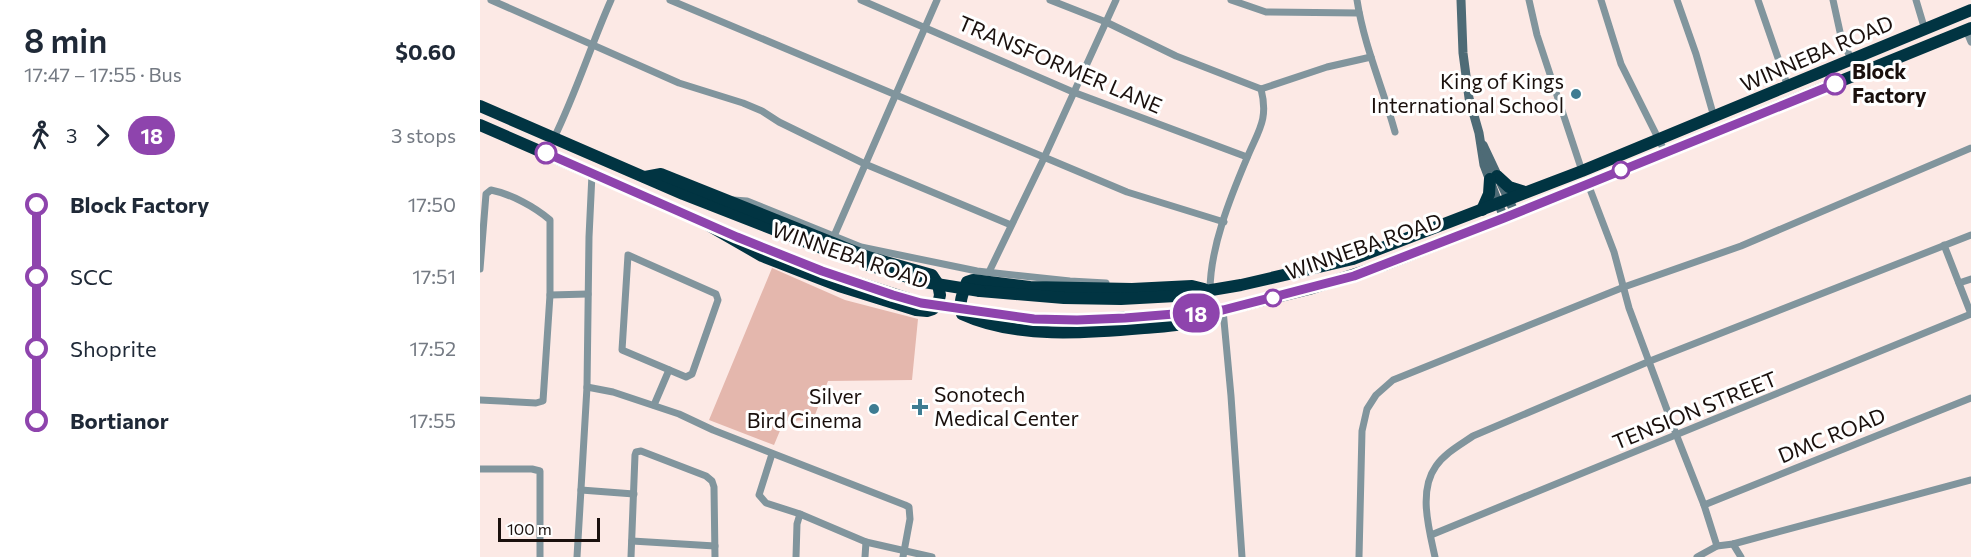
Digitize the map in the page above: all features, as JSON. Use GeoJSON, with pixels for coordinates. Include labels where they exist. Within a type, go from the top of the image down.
{"type":"FeatureCollection","features":[{"type":"Feature","properties":{"kind":"highway","name":"WINNEBA ROAD"},"geometry":{"type":"LineString","coordinates":[[480,106],[645,177],[832,252],[924,282],[1020,296],[1121,299],[1176,296],[1209,291],[1353,259],[1406,240],[1582,171],[1971,10]]}},
{"type":"Feature","properties":{"kind":"highway","name":"WINNEBA ROAD"},"geometry":{"type":"LineString","coordinates":[[480,125],[822,271],[921,303],[1034,319],[1077,320],[1220,310],[1342,279],[1510,216],[1665,152],[1969,33]]}},
{"type":"Feature","properties":{"kind":"highway"},"geometry":{"type":"LineString","coordinates":[[645,177],[661,174],[868,257],[932,275],[938,284],[940,295],[938,304],[927,311],[916,310],[839,286],[762,256],[703,222]]}},
{"type":"Feature","properties":{"kind":"highway"},"geometry":{"type":"LineString","coordinates":[[1482,210],[1494,178],[1509,187],[1525,192]]}},
{"type":"Feature","properties":{"kind":"highway"},"geometry":{"type":"LineString","coordinates":[[1406,240],[1411,254]]}},
{"type":"Feature","properties":{"kind":"highway"},"geometry":{"type":"LineString","coordinates":[[1209,291],[1192,286],[1132,289],[1030,287],[973,280],[967,282],[960,311],[968,317],[996,325],[1068,333],[1180,325],[1202,320],[1220,310]]}},
{"type":"Feature","properties":{"kind":"street"},"geometry":{"type":"LineString","coordinates":[[490,0],[679,83],[762,111],[779,122],[865,164],[1011,225]]}},
{"type":"Feature","properties":{"kind":"street"},"geometry":{"type":"LineString","coordinates":[[554,138],[611,0]]}},
{"type":"Feature","properties":{"kind":"street"},"geometry":{"type":"LineString","coordinates":[[670,0],[1126,192],[1224,222]]}},
{"type":"Feature","properties":{"kind":"street","name":"TRANSFORMER LANE"},"geometry":{"type":"LineString","coordinates":[[861,0],[1073,92],[1247,157]]}},
{"type":"Feature","properties":{"kind":"street"},"geometry":{"type":"LineString","coordinates":[[834,236],[937,0]]}},
{"type":"Feature","properties":{"kind":"street"},"geometry":{"type":"LineString","coordinates":[[1050,0],[1106,22],[1176,56],[1261,89],[1327,67],[1371,57]]}},
{"type":"Feature","properties":{"kind":"street"},"geometry":{"type":"LineString","coordinates":[[989,272],[1116,0]]}},
{"type":"Feature","properties":{"kind":"street"},"geometry":{"type":"LineString","coordinates":[[1231,0],[1266,12],[1359,14]]}},
{"type":"Feature","properties":{"kind":"street"},"geometry":{"type":"LineString","coordinates":[[1357,0],[1371,57],[1395,132]]}},
{"type":"Feature","properties":{"kind":"street"},"geometry":{"type":"LineString","coordinates":[[1461,0],[1466,77],[1469,98],[1481,140],[1484,165],[1494,178],[1510,216]]}},
{"type":"Feature","properties":{"kind":"street"},"geometry":{"type":"LineString","coordinates":[[1529,0],[1582,171]]}},
{"type":"Feature","properties":{"kind":"street"},"geometry":{"type":"LineString","coordinates":[[1601,0],[1621,64],[1665,152]]}},
{"type":"Feature","properties":{"kind":"street"},"geometry":{"type":"LineString","coordinates":[[1677,0],[1696,54],[1714,117]]}},
{"type":"Feature","properties":{"kind":"street"},"geometry":{"type":"LineString","coordinates":[[1758,0],[1788,87]]}},
{"type":"Feature","properties":{"kind":"street"},"geometry":{"type":"LineString","coordinates":[[1833,0],[1842,41],[1852,60]]}},
{"type":"Feature","properties":{"kind":"street"},"geometry":{"type":"LineString","coordinates":[[1916,0],[1925,30]]}},
{"type":"Feature","properties":{"kind":"street"},"geometry":{"type":"LineString","coordinates":[[1209,291],[1212,260],[1247,157],[1264,116],[1265,104],[1261,89]]}},
{"type":"Feature","properties":{"kind":"street"},"geometry":{"type":"LineString","coordinates":[[1359,557],[1362,431],[1367,409],[1376,395],[1393,380],[1624,287],[1741,246],[1971,148]]}},
{"type":"Feature","properties":{"kind":"street"},"geometry":{"type":"LineString","coordinates":[[577,557],[587,387],[592,174]]}},
{"type":"Feature","properties":{"kind":"street"},"geometry":{"type":"LineString","coordinates":[[1588,184],[1614,252],[1629,308],[1704,505],[1717,546]]}},
{"type":"Feature","properties":{"kind":"street"},"geometry":{"type":"LineString","coordinates":[[480,269],[486,194],[492,190],[500,192],[542,213],[550,220],[550,295],[543,400],[536,403],[480,400]]}},
{"type":"Feature","properties":{"kind":"street"},"geometry":{"type":"LineString","coordinates":[[727,200],[758,204],[861,247],[989,272],[1070,281],[1160,284],[1164,287]]}},
{"type":"Feature","properties":{"kind":"street"},"geometry":{"type":"LineString","coordinates":[[1435,557],[1427,512],[1429,484],[1436,466],[1451,451],[1473,436],[1650,362],[1971,235]]}},
{"type":"Feature","properties":{"kind":"street"},"geometry":{"type":"LineString","coordinates":[[1944,245],[1971,314]]}},
{"type":"Feature","properties":{"kind":"street"},"geometry":{"type":"LineString","coordinates":[[628,255],[716,294],[718,300],[692,374],[686,377],[669,370],[622,350],[628,255]]}},
{"type":"Feature","properties":{"kind":"street"},"geometry":{"type":"LineString","coordinates":[[1959,283],[1971,279]]}},
{"type":"Feature","properties":{"kind":"street"},"geometry":{"type":"LineString","coordinates":[[550,295],[588,294]]}},
{"type":"Feature","properties":{"kind":"street"},"geometry":{"type":"LineString","coordinates":[[1220,310],[1231,396],[1242,557]]}},
{"type":"Feature","properties":{"kind":"street","name":"TENSION STREET"},"geometry":{"type":"LineString","coordinates":[[1431,535],[1971,314]]}},
{"type":"Feature","properties":{"kind":"street"},"geometry":{"type":"LineString","coordinates":[[654,405],[669,370]]}},
{"type":"Feature","properties":{"kind":"street"},"geometry":{"type":"LineString","coordinates":[[587,387],[613,392],[654,405],[909,507],[910,519],[903,554]]}},
{"type":"Feature","properties":{"kind":"street","name":"DMC ROAD"},"geometry":{"type":"LineString","coordinates":[[1704,505],[1971,398]]}},
{"type":"Feature","properties":{"kind":"street"},"geometry":{"type":"LineString","coordinates":[[631,557],[635,455],[640,451],[706,476],[712,481],[715,557]]}},
{"type":"Feature","properties":{"kind":"street"},"geometry":{"type":"LineString","coordinates":[[772,454],[759,495],[766,503],[800,514],[866,542],[903,554],[932,557]]}},
{"type":"Feature","properties":{"kind":"street"},"geometry":{"type":"LineString","coordinates":[[480,468],[540,471],[540,557]]}},
{"type":"Feature","properties":{"kind":"street"},"geometry":{"type":"LineString","coordinates":[[1697,557],[1717,546],[1733,544],[1971,480]]}},
{"type":"Feature","properties":{"kind":"street"},"geometry":{"type":"LineString","coordinates":[[580,490],[634,494]]}},
{"type":"Feature","properties":{"kind":"street"},"geometry":{"type":"LineString","coordinates":[[796,557],[797,524],[800,514]]}},
{"type":"Feature","properties":{"kind":"street"},"geometry":{"type":"LineString","coordinates":[[632,541],[716,546]]}},
{"type":"Feature","properties":{"kind":"street"},"geometry":{"type":"LineString","coordinates":[[865,557],[866,542]]}},
{"type":"Feature","properties":{"kind":"street"},"geometry":{"type":"LineString","coordinates":[[1733,544],[1741,557]]}},
{"type":"Feature","properties":{"kind":"shaded area"},"geometry":{"type":"Polygon","coordinates":[[[772,268],[845,300],[918,319],[912,380],[828,381],[813,420],[784,421],[774,445],[709,420],[772,268]]]}},
{"type":"Feature","properties":{"kind":"bus line","name":"18"},"geometry":{"type":"LineString","coordinates":[[546,153],[737,237],[822,271],[921,303],[1034,319],[1125,318],[1223,310],[1354,276],[1835,84]]}},
{"type":"Feature","properties":{"kind":"place","name":"Block Factory"},"geometry":{"type":"Point","coordinates":[1835,84]}},
{"type":"Feature","properties":{"kind":"place","name":"King of Kings International School"},"geometry":{"type":"Point","coordinates":[1576,94]}},
{"type":"Feature","properties":{"kind":"place","name":"Sonotech Medical Center"},"geometry":{"type":"Point","coordinates":[920,407]}},
{"type":"Feature","properties":{"kind":"place","name":"Silver Bird Cinema"},"geometry":{"type":"Point","coordinates":[874,409]}}]}
